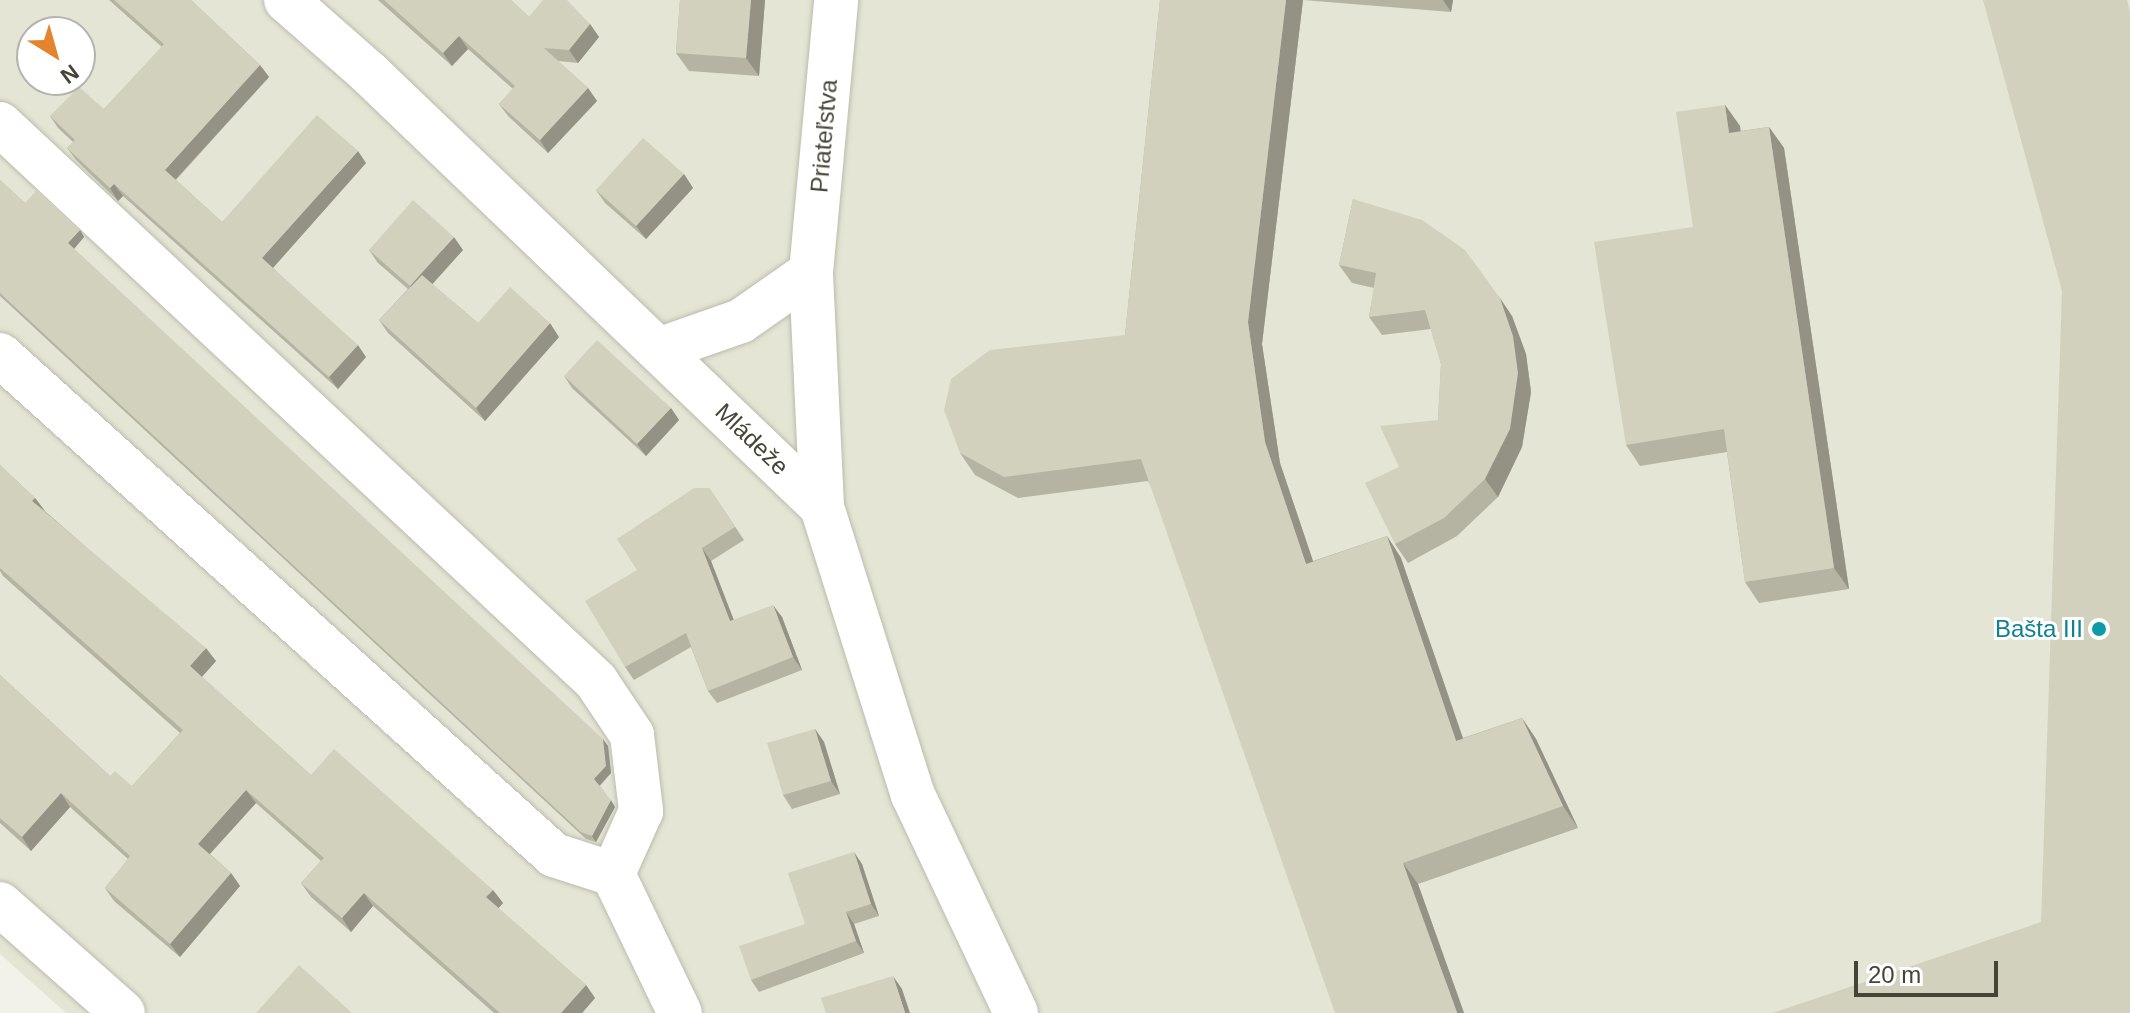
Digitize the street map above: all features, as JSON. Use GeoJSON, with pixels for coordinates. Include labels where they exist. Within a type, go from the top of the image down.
{"type":"FeatureCollection","features":[{"type":"Feature","properties":{"kind":"street","name":"Mládeže"},"geometry":{"type":"LineString","coordinates":[[286,0],[661,349],[822,507],[913,795],[1016,1013]]}},
{"type":"Feature","properties":{"kind":"street","name":"Priateľstva"},"geometry":{"type":"LineString","coordinates":[[822,507],[811,272],[836,0]]}},
{"type":"Feature","properties":{"kind":"street"},"geometry":{"type":"LineString","coordinates":[[0,124],[596,681],[632,735],[641,811],[613,874]]}},
{"type":"Feature","properties":{"kind":"street"},"geometry":{"type":"LineString","coordinates":[[661,349],[741,321],[811,272]]}},
{"type":"Feature","properties":{"kind":"street"},"geometry":{"type":"LineString","coordinates":[[0,355],[554,855],[613,874],[680,1013]]}},
{"type":"Feature","properties":{"kind":"street"},"geometry":{"type":"LineString","coordinates":[[0,904],[123,1013]]}},
{"type":"Feature","properties":{"kind":"shaded area"},"geometry":{"type":"Polygon","coordinates":[[[0,0],[2130,0],[2130,1013],[66,1013],[0,954],[0,0]]]}},
{"type":"Feature","properties":{"kind":"building"},"geometry":{"type":"Polygon","coordinates":[[[114,0],[191,0],[260,65],[165,170],[222,222],[317,115],[358,151],[262,258],[358,345],[329,377],[114,184],[110,188],[67,148],[75,140],[50,116],[70,96],[89,96],[104,109],[164,44],[114,0]]]}},
{"type":"Feature","properties":{"kind":"building"},"geometry":{"type":"Polygon","coordinates":[[[384,0],[511,0],[529,17],[543,0],[567,0],[590,24],[569,50],[544,48],[588,88],[540,140],[499,104],[515,86],[459,36],[443,53],[384,0]]]}},
{"type":"Feature","properties":{"kind":"building"},"geometry":{"type":"Polygon","coordinates":[[[680,0],[751,0],[746,58],[676,53],[680,0]]]}},
{"type":"Feature","properties":{"kind":"building"},"geometry":{"type":"Polygon","coordinates":[[[1160,0],[1286,0],[1248,322],[1265,442],[1306,564],[1387,536],[1456,741],[1522,718],[1563,806],[1403,863],[1457,1013],[1335,1013],[1141,459],[1004,477],[960,453],[944,410],[951,379],[990,350],[1125,335],[1160,0]]]}},
{"type":"Feature","properties":{"kind":"building","name":"Bašta III"},"geometry":{"type":"Polygon","coordinates":[[[1983,0],[2127,0],[2130,12],[2130,1013],[1773,1013],[2041,922],[2062,291],[1983,0]]]}},
{"type":"Feature","properties":{"kind":"building"},"geometry":{"type":"Polygon","coordinates":[[[1725,105],[1729,133],[1769,127],[1834,568],[1745,582],[1724,429],[1626,445],[1594,242],[1693,227],[1676,112],[1725,105]]]}},
{"type":"Feature","properties":{"kind":"building"},"geometry":{"type":"Polygon","coordinates":[[[643,138],[684,174],[636,226],[596,190],[643,138]]]}},
{"type":"Feature","properties":{"kind":"building"},"geometry":{"type":"Polygon","coordinates":[[[0,180],[25,203],[37,190],[80,230],[68,243],[603,739],[606,766],[594,779],[611,800],[592,836],[581,832],[0,293],[0,180]]]}},
{"type":"Feature","properties":{"kind":"building"},"geometry":{"type":"Polygon","coordinates":[[[1353,199],[1422,220],[1465,250],[1500,298],[1513,336],[1518,373],[1510,429],[1485,479],[1444,518],[1395,544],[1365,483],[1399,467],[1380,426],[1438,420],[1441,364],[1425,310],[1369,317],[1376,273],[1339,265],[1353,199]]]}},
{"type":"Feature","properties":{"kind":"building"},"geometry":{"type":"Polygon","coordinates":[[[413,200],[454,237],[410,286],[369,250],[413,200]]]}},
{"type":"Feature","properties":{"kind":"building"},"geometry":{"type":"Polygon","coordinates":[[[422,275],[478,323],[510,287],[550,323],[476,408],[379,320],[422,275]]]}},
{"type":"Feature","properties":{"kind":"building"},"geometry":{"type":"Polygon","coordinates":[[[597,340],[671,408],[637,444],[564,376],[597,340]]]}},
{"type":"Feature","properties":{"kind":"building"},"geometry":{"type":"Polygon","coordinates":[[[0,465],[35,498],[32,501],[206,648],[190,666],[311,775],[334,749],[493,890],[486,897],[586,985],[561,1013],[500,1013],[364,893],[342,918],[301,883],[324,858],[246,790],[198,844],[231,873],[170,944],[105,888],[130,856],[61,793],[22,837],[0,818],[0,675],[110,776],[115,771],[132,786],[183,730],[0,568],[0,465]]]}},
{"type":"Feature","properties":{"kind":"building"},"geometry":{"type":"Polygon","coordinates":[[[694,488],[709,488],[735,527],[702,548],[730,621],[773,605],[793,657],[708,691],[686,633],[625,667],[585,601],[637,570],[617,539],[694,488]]]}},
{"type":"Feature","properties":{"kind":"building"},"geometry":{"type":"Polygon","coordinates":[[[815,729],[831,781],[783,795],[767,743],[815,729]]]}},
{"type":"Feature","properties":{"kind":"building"},"geometry":{"type":"Polygon","coordinates":[[[854,852],[871,904],[846,912],[856,941],[751,980],[739,946],[805,924],[788,873],[854,852]]]}},
{"type":"Feature","properties":{"kind":"building"},"geometry":{"type":"Polygon","coordinates":[[[299,965],[352,1013],[256,1013],[299,965]]]}},
{"type":"Feature","properties":{"kind":"building"},"geometry":{"type":"Polygon","coordinates":[[[893,976],[905,1013],[826,1013],[821,998],[893,976]]]}},
{"type":"Feature","properties":{"kind":"place","name":"Bašta III"},"geometry":{"type":"Point","coordinates":[2099,629]}}]}
